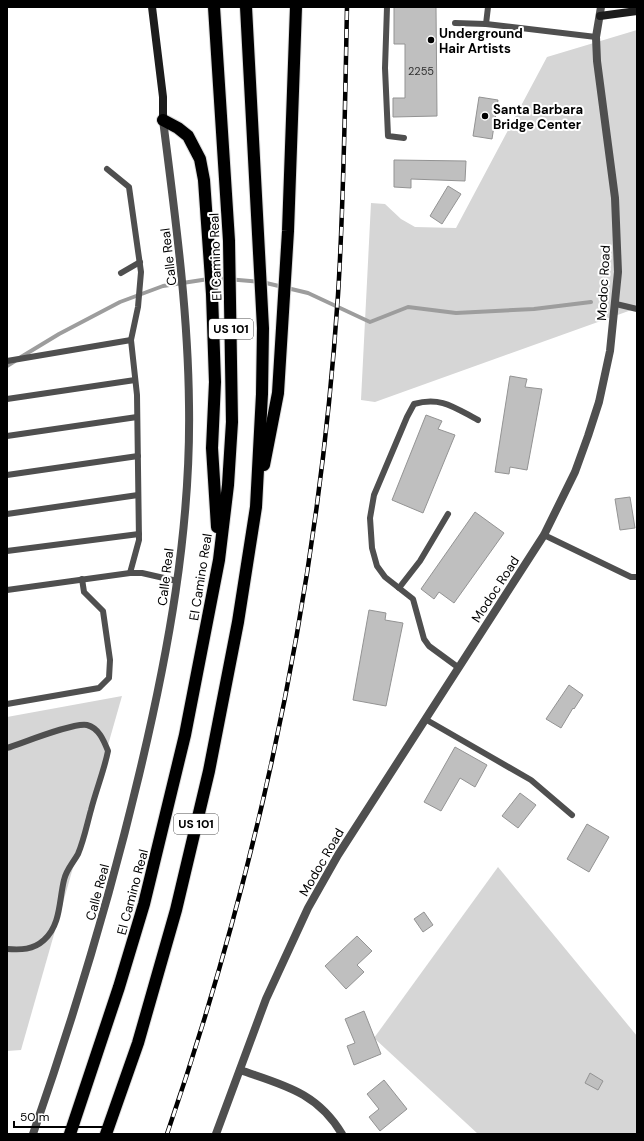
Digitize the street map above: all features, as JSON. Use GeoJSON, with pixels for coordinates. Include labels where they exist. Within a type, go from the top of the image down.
{"type":"FeatureCollection","features":[{"type":"Feature","properties":{"kind":"highway","name":"El Camino Real"},"geometry":{"type":"LineString","coordinates":[[70,1134],[119,987],[148,888],[185,735],[219,560],[228,485],[232,422],[229,241],[214,7]]}},
{"type":"Feature","properties":{"kind":"highway","name":"US 101"},"geometry":{"type":"LineString","coordinates":[[106,1134],[138,1043],[180,895],[213,748],[238,622],[256,507],[262,394],[263,328],[246,7]]}},
{"type":"Feature","properties":{"kind":"highway"},"geometry":{"type":"LineString","coordinates":[[256,507],[278,393],[288,231],[296,7]]}},
{"type":"Feature","properties":{"kind":"highway"},"geometry":{"type":"LineString","coordinates":[[163,120],[178,128],[188,136],[200,159],[204,180],[212,301],[214,382],[212,448],[219,560]]}},
{"type":"Feature","properties":{"kind":"main road","name":"Calle Real"},"geometry":{"type":"LineString","coordinates":[[152,7],[163,97],[163,120]]}},
{"type":"Feature","properties":{"kind":"main road"},"geometry":{"type":"LineString","coordinates":[[600,16],[637,11]]}},
{"type":"Feature","properties":{"kind":"street","name":"Modoc Road"},"geometry":{"type":"LineString","coordinates":[[216,1134],[266,999],[308,908],[338,855],[544,536],[576,472],[599,402],[610,350],[616,304],[618,272],[615,198],[597,61],[596,37],[601,7]]}},
{"type":"Feature","properties":{"kind":"street","name":"Calle Real"},"geometry":{"type":"LineString","coordinates":[[32,1134],[74,1013],[124,837],[157,700],[177,581],[185,505],[189,399],[183,283],[163,120]]}},
{"type":"Feature","properties":{"kind":"street"},"geometry":{"type":"LineString","coordinates":[[240,1070],[300,1092],[325,1111],[342,1134]]}},
{"type":"Feature","properties":{"kind":"lane"},"geometry":{"type":"LineString","coordinates":[[386,7],[384,68],[388,136],[404,138]]}},
{"type":"Feature","properties":{"kind":"lane"},"geometry":{"type":"LineString","coordinates":[[486,24],[488,7]]}},
{"type":"Feature","properties":{"kind":"lane"},"geometry":{"type":"LineString","coordinates":[[455,22],[486,24],[596,37]]}},
{"type":"Feature","properties":{"kind":"lane"},"geometry":{"type":"LineString","coordinates":[[107,169],[129,187],[141,272],[138,308],[131,340],[137,417],[138,534],[130,573]]}},
{"type":"Feature","properties":{"kind":"lane"},"geometry":{"type":"LineString","coordinates":[[121,273],[140,262]]}},
{"type":"Feature","properties":{"kind":"lane"},"geometry":{"type":"LineString","coordinates":[[616,304],[637,309]]}},
{"type":"Feature","properties":{"kind":"lane"},"geometry":{"type":"LineString","coordinates":[[7,361],[131,340]]}},
{"type":"Feature","properties":{"kind":"lane"},"geometry":{"type":"LineString","coordinates":[[7,399],[135,380]]}},
{"type":"Feature","properties":{"kind":"lane"},"geometry":{"type":"LineString","coordinates":[[458,668],[428,646],[424,639],[413,599],[386,577],[377,566],[372,548],[370,518],[374,495],[414,404],[439,401],[478,420]]}},
{"type":"Feature","properties":{"kind":"lane"},"geometry":{"type":"LineString","coordinates":[[7,436],[137,417]]}},
{"type":"Feature","properties":{"kind":"lane"},"geometry":{"type":"LineString","coordinates":[[7,475],[138,456]]}},
{"type":"Feature","properties":{"kind":"lane"},"geometry":{"type":"LineString","coordinates":[[7,514],[138,495]]}},
{"type":"Feature","properties":{"kind":"lane"},"geometry":{"type":"LineString","coordinates":[[399,588],[420,561],[448,514]]}},
{"type":"Feature","properties":{"kind":"lane"},"geometry":{"type":"LineString","coordinates":[[7,551],[138,534]]}},
{"type":"Feature","properties":{"kind":"lane"},"geometry":{"type":"LineString","coordinates":[[544,536],[631,577],[637,577]]}},
{"type":"Feature","properties":{"kind":"lane"},"geometry":{"type":"LineString","coordinates":[[7,590],[130,573],[142,573],[177,581]]}},
{"type":"Feature","properties":{"kind":"lane"},"geometry":{"type":"LineString","coordinates":[[7,704],[99,688],[109,678],[110,660],[103,611],[84,592],[82,579]]}},
{"type":"Feature","properties":{"kind":"lane"},"geometry":{"type":"LineString","coordinates":[[425,719],[531,780],[572,815]]}},
{"type":"Feature","properties":{"kind":"lane"},"geometry":{"type":"LineString","coordinates":[[7,748],[61,730],[85,725],[96,730],[105,743],[108,751],[78,854],[67,871],[60,906],[52,931],[45,940],[35,946],[27,949],[7,949]]}},
{"type":"Feature","properties":{"kind":"shaded area"},"geometry":{"type":"Polygon","coordinates":[[[637,30],[637,308],[375,402],[361,400],[371,203],[385,204],[401,219],[415,227],[456,228],[547,57],[637,30]]]}},
{"type":"Feature","properties":{"kind":"shaded area"},"geometry":{"type":"Polygon","coordinates":[[[122,696],[21,1050],[7,1051],[7,717],[122,696]]]}},
{"type":"Feature","properties":{"kind":"shaded area"},"geometry":{"type":"Polygon","coordinates":[[[498,867],[637,1036],[637,1134],[478,1134],[374,1038],[498,867]]]}},
{"type":"Feature","properties":{"kind":"building"},"geometry":{"type":"Polygon","coordinates":[[[394,7],[436,7],[437,116],[393,117],[393,98],[405,98],[405,44],[394,44],[394,7]]]}},
{"type":"Feature","properties":{"kind":"building"},"geometry":{"type":"Polygon","coordinates":[[[479,97],[498,100],[492,139],[473,136],[479,97]]]}},
{"type":"Feature","properties":{"kind":"building"},"geometry":{"type":"Polygon","coordinates":[[[394,160],[466,161],[465,181],[411,179],[411,188],[394,187],[394,160]]]}},
{"type":"Feature","properties":{"kind":"building"},"geometry":{"type":"Polygon","coordinates":[[[448,186],[461,194],[442,224],[430,216],[448,186]]]}},
{"type":"Feature","properties":{"kind":"building"},"geometry":{"type":"Polygon","coordinates":[[[510,376],[527,379],[525,387],[542,389],[527,470],[510,467],[509,474],[495,472],[510,376]]]}},
{"type":"Feature","properties":{"kind":"building"},"geometry":{"type":"Polygon","coordinates":[[[426,415],[442,421],[438,429],[455,435],[423,513],[392,500],[426,415]]]}},
{"type":"Feature","properties":{"kind":"building"},"geometry":{"type":"Polygon","coordinates":[[[630,497],[635,528],[620,530],[615,499],[630,497]]]}},
{"type":"Feature","properties":{"kind":"building"},"geometry":{"type":"Polygon","coordinates":[[[475,512],[504,533],[454,603],[439,592],[434,599],[421,589],[475,512]]]}},
{"type":"Feature","properties":{"kind":"building"},"geometry":{"type":"Polygon","coordinates":[[[369,610],[386,613],[385,620],[403,623],[386,706],[353,700],[369,610]]]}},
{"type":"Feature","properties":{"kind":"building"},"geometry":{"type":"Polygon","coordinates":[[[569,685],[583,695],[561,728],[546,719],[569,685]]]}},
{"type":"Feature","properties":{"kind":"building"},"geometry":{"type":"Polygon","coordinates":[[[455,747],[487,765],[475,787],[460,778],[441,811],[424,802],[455,747]]]}},
{"type":"Feature","properties":{"kind":"building"},"geometry":{"type":"Polygon","coordinates":[[[520,793],[536,805],[518,828],[502,816],[520,793]]]}},
{"type":"Feature","properties":{"kind":"building"},"geometry":{"type":"Polygon","coordinates":[[[587,824],[609,837],[589,872],[567,859],[587,824]]]}},
{"type":"Feature","properties":{"kind":"building"},"geometry":{"type":"Polygon","coordinates":[[[424,912],[433,925],[423,932],[414,919],[424,912]]]}},
{"type":"Feature","properties":{"kind":"building"},"geometry":{"type":"Polygon","coordinates":[[[357,936],[372,951],[357,965],[364,972],[346,989],[325,966],[357,936]]]}},
{"type":"Feature","properties":{"kind":"building"},"geometry":{"type":"Polygon","coordinates":[[[364,1011],[381,1054],[354,1065],[347,1046],[355,1043],[345,1019],[364,1011]]]}},
{"type":"Feature","properties":{"kind":"building"},"geometry":{"type":"Polygon","coordinates":[[[590,1073],[603,1081],[598,1090],[585,1083],[590,1073]]]}},
{"type":"Feature","properties":{"kind":"building"},"geometry":{"type":"Polygon","coordinates":[[[384,1080],[407,1109],[380,1131],[369,1117],[379,1109],[367,1094],[384,1080]]]}},
{"type":"Feature","properties":{"kind":"waterway"},"geometry":{"type":"LineString","coordinates":[[21,357],[59,334],[120,302],[163,286],[215,278],[262,282],[308,293],[370,322],[408,307],[456,313],[534,309],[591,302]]}},
{"type":"Feature","properties":{"kind":"waterway"},"geometry":{"type":"LineString","coordinates":[[7,366],[15,361]]}},
{"type":"Feature","properties":{"kind":"railway"},"geometry":{"type":"LineString","coordinates":[[167,1134],[200,1032],[230,929],[257,825],[280,720],[300,615],[316,509],[329,402],[338,295],[343,187],[347,7]]}},
{"type":"Feature","properties":{"kind":"place","name":"Underground Hair Artists"},"geometry":{"type":"Point","coordinates":[431,40]}},
{"type":"Feature","properties":{"kind":"place","name":"Santa Barbara Bridge Center"},"geometry":{"type":"Point","coordinates":[485,116]}}]}
